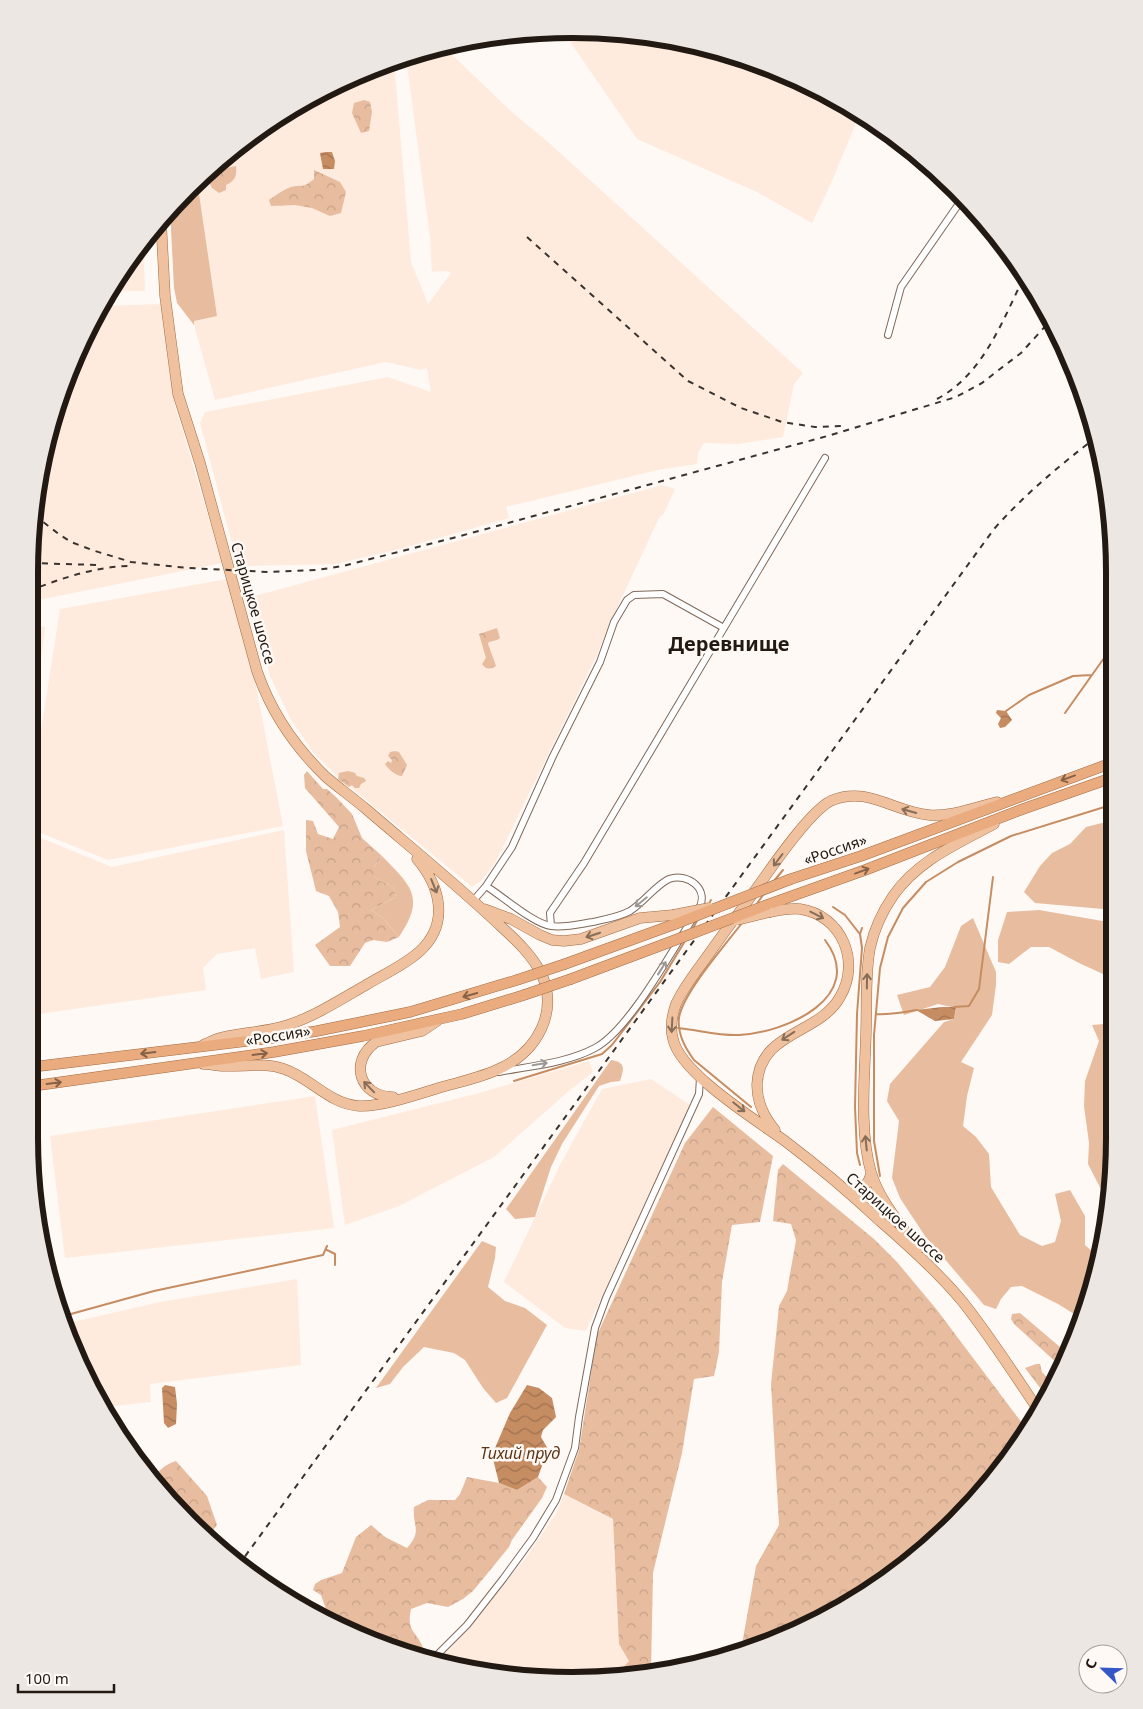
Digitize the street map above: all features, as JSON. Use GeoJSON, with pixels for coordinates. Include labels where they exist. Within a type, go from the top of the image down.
{"type":"FeatureCollection","features":[{"type":"Feature","properties":{"kind":"highway","name":"«Россия»"},"geometry":{"type":"LineString","coordinates":[[38,1066],[273,1038],[410,1012],[565,964],[674,919],[723,906],[791,879],[861,856],[1106,765]]}},
{"type":"Feature","properties":{"kind":"highway","name":"«Россия»"},"geometry":{"type":"LineString","coordinates":[[38,1085],[274,1052],[437,1020],[524,995],[571,979],[719,924],[768,908],[1023,809],[1106,780]]}},
{"type":"Feature","properties":{"kind":"main road","name":"Старицкое шоссе"},"geometry":{"type":"LineString","coordinates":[[161,229],[165,296],[178,394],[200,463],[260,679],[281,723],[302,750],[328,778],[477,904],[528,952],[544,981],[547,1000],[544,1023],[535,1042],[514,1061],[492,1073],[414,1095]]}},
{"type":"Feature","properties":{"kind":"main road","name":"Старицкое шоссе"},"geometry":{"type":"LineString","coordinates":[[1019,797],[931,815],[919,814],[870,797],[856,795],[834,799],[821,806],[771,869],[703,962],[676,1003],[672,1021],[674,1044],[684,1061],[700,1078],[755,1121],[787,1143],[848,1192],[927,1262],[981,1326],[1034,1404]]}},
{"type":"Feature","properties":{"kind":"main road"},"geometry":{"type":"LineString","coordinates":[[927,1262],[887,1208],[871,1173],[865,1130],[868,970],[871,945],[879,921],[894,895],[922,866],[949,847],[1023,809]]}},
{"type":"Feature","properties":{"kind":"main road"},"geometry":{"type":"LineString","coordinates":[[197,1048],[222,1037],[270,1030],[310,1016],[402,964],[420,951],[430,939],[435,926],[439,910],[438,896],[425,869],[394,834]]}},
{"type":"Feature","properties":{"kind":"main road"},"geometry":{"type":"LineString","coordinates":[[477,904],[511,919],[540,935],[564,942],[581,939],[640,918],[674,919]]}},
{"type":"Feature","properties":{"kind":"main road"},"geometry":{"type":"LineString","coordinates":[[768,908],[799,909],[823,918],[832,925],[842,939],[848,954],[849,966],[846,984],[835,1005],[822,1016],[779,1042],[766,1056],[761,1067],[757,1088],[760,1108],[766,1119],[787,1143]]}},
{"type":"Feature","properties":{"kind":"main road"},"geometry":{"type":"LineString","coordinates":[[414,1095],[388,1097],[376,1094],[363,1081],[360,1070],[361,1061],[366,1051],[376,1042],[422,1031],[437,1020]]}},
{"type":"Feature","properties":{"kind":"main road"},"geometry":{"type":"LineString","coordinates":[[194,1062],[225,1066],[259,1065],[278,1067],[299,1076],[340,1102],[360,1106],[414,1095]]}},
{"type":"Feature","properties":{"kind":"main road"},"geometry":{"type":"LineString","coordinates":[[848,1192],[865,1186],[870,1179],[871,1173]]}},
{"type":"Feature","properties":{"kind":"street"},"geometry":{"type":"LineString","coordinates":[[888,335],[901,287],[958,204]]}},
{"type":"Feature","properties":{"kind":"street"},"geometry":{"type":"LineString","coordinates":[[551,926],[550,913],[584,863],[825,458]]}},
{"type":"Feature","properties":{"kind":"street"},"geometry":{"type":"LineString","coordinates":[[477,904],[486,886],[512,847],[552,756],[600,662],[614,622],[627,600],[634,595],[663,594],[724,628]]}},
{"type":"Feature","properties":{"kind":"street"},"geometry":{"type":"LineString","coordinates":[[486,886],[536,921],[551,926],[588,923],[624,914],[665,881],[673,878],[690,880],[698,886],[702,894],[701,905],[649,988],[614,1034],[606,1041],[580,1054],[549,1063],[492,1073]]}},
{"type":"Feature","properties":{"kind":"street"},"geometry":{"type":"LineString","coordinates":[[438,1654],[467,1625],[503,1580],[533,1538],[556,1500],[575,1448],[595,1328],[606,1298],[699,1094],[700,1078]]}},
{"type":"Feature","properties":{"kind":"shaded area"},"geometry":{"type":"Polygon","coordinates":[[[568,38],[641,42],[710,56],[776,78],[839,109],[857,120],[812,223],[757,192],[637,139],[568,38]]]}},
{"type":"Feature","properties":{"kind":"shaded area"},"geometry":{"type":"Polygon","coordinates":[[[449,52],[513,113],[548,142],[803,373],[794,384],[783,437],[738,444],[704,443],[698,453],[697,464],[658,470],[506,507],[509,518],[400,549],[336,564],[238,566],[200,423],[205,412],[388,377],[431,392],[427,368],[421,370],[386,362],[215,400],[193,321],[217,315],[198,190],[219,170],[275,127],[335,93],[395,68],[411,262],[428,304],[451,273],[447,271],[432,272],[430,238],[407,64],[449,52]]]}},
{"type":"Feature","properties":{"kind":"shaded area"},"geometry":{"type":"Polygon","coordinates":[[[143,252],[145,291],[117,291],[143,252]]]}},
{"type":"Feature","properties":{"kind":"shaded area"},"geometry":{"type":"Polygon","coordinates":[[[161,304],[174,402],[222,563],[38,600],[39,537],[42,502],[56,433],[78,367],[108,306],[161,304]]]}},
{"type":"Feature","properties":{"kind":"shaded area"},"geometry":{"type":"Polygon","coordinates":[[[662,485],[675,489],[664,513],[659,518],[597,655],[495,863],[480,882],[472,887],[338,777],[313,752],[291,720],[270,676],[248,598],[662,485]]]}},
{"type":"Feature","properties":{"kind":"shaded area"},"geometry":{"type":"Polygon","coordinates":[[[227,579],[255,681],[283,826],[108,860],[38,832],[38,750],[60,609],[227,579]]]}},
{"type":"Feature","properties":{"kind":"shaded area"},"geometry":{"type":"Polygon","coordinates":[[[38,627],[45,627],[38,683],[38,627]]]}},
{"type":"Feature","properties":{"kind":"shaded area"},"geometry":{"type":"Polygon","coordinates":[[[284,830],[294,972],[261,979],[255,948],[217,954],[203,968],[206,990],[38,1014],[38,837],[112,867],[284,830]]]}},
{"type":"Feature","properties":{"kind":"shaded area"},"geometry":{"type":"Polygon","coordinates":[[[589,1061],[593,1072],[494,1157],[399,1206],[345,1225],[332,1130],[479,1093],[589,1061]]]}},
{"type":"Feature","properties":{"kind":"shaded area"},"geometry":{"type":"Polygon","coordinates":[[[651,1079],[690,1105],[586,1331],[565,1328],[504,1282],[561,1163],[602,1089],[651,1079]]]}},
{"type":"Feature","properties":{"kind":"shaded area"},"geometry":{"type":"Polygon","coordinates":[[[315,1096],[334,1228],[65,1258],[50,1136],[315,1096]]]}},
{"type":"Feature","properties":{"kind":"shaded area"},"geometry":{"type":"Polygon","coordinates":[[[297,1279],[301,1365],[150,1384],[151,1402],[110,1406],[93,1374],[71,1322],[160,1302],[297,1279]]]}},
{"type":"Feature","properties":{"kind":"shaded area"},"geometry":{"type":"Polygon","coordinates":[[[564,1494],[613,1519],[619,1644],[629,1661],[621,1669],[572,1672],[502,1667],[442,1655],[525,1559],[556,1514],[564,1494]]]}},
{"type":"Feature","properties":{"kind":"green space"},"geometry":{"type":"Polygon","coordinates":[[[364,100],[370,102],[372,112],[369,131],[361,133],[352,113],[354,103],[364,100]]]}},
{"type":"Feature","properties":{"kind":"green space"},"geometry":{"type":"Polygon","coordinates":[[[228,162],[227,168],[236,166],[236,175],[232,182],[226,185],[226,190],[219,193],[212,188],[208,180],[219,170],[228,162]]]}},
{"type":"Feature","properties":{"kind":"green space"},"geometry":{"type":"Polygon","coordinates":[[[314,170],[340,182],[346,192],[341,213],[330,216],[312,208],[295,205],[271,206],[269,200],[280,193],[291,187],[305,185],[314,179],[314,170]]]}},
{"type":"Feature","properties":{"kind":"green space"},"geometry":{"type":"Polygon","coordinates":[[[198,190],[217,316],[194,321],[194,325],[177,303],[174,288],[170,218],[198,190]]]}},
{"type":"Feature","properties":{"kind":"green space"},"geometry":{"type":"Polygon","coordinates":[[[497,628],[500,638],[488,644],[496,666],[487,668],[482,664],[486,658],[479,634],[497,628]]]}},
{"type":"Feature","properties":{"kind":"green space"},"geometry":{"type":"Polygon","coordinates":[[[390,752],[399,752],[407,765],[402,776],[392,772],[385,764],[388,761],[391,763],[392,760],[388,756],[390,752]]]}},
{"type":"Feature","properties":{"kind":"green space"},"geometry":{"type":"Polygon","coordinates":[[[307,771],[323,789],[327,789],[352,814],[362,838],[382,856],[374,867],[374,877],[393,887],[396,897],[371,910],[382,917],[399,937],[387,942],[373,940],[365,943],[350,966],[330,966],[315,945],[340,927],[338,912],[329,896],[316,891],[306,851],[306,820],[313,821],[318,834],[333,839],[339,827],[305,788],[304,775],[307,771]]]}},
{"type":"Feature","properties":{"kind":"green space"},"geometry":{"type":"Polygon","coordinates":[[[348,771],[364,778],[366,781],[359,788],[355,788],[352,785],[349,787],[338,779],[339,773],[348,771]]]}},
{"type":"Feature","properties":{"kind":"green space"},"geometry":{"type":"Polygon","coordinates":[[[1106,822],[1106,909],[1035,903],[1024,892],[1040,866],[1052,853],[1070,844],[1086,827],[1106,822]]]}},
{"type":"Feature","properties":{"kind":"green space"},"geometry":{"type":"Polygon","coordinates":[[[382,856],[401,876],[412,893],[412,912],[399,937],[382,917],[371,910],[396,897],[393,887],[374,877],[374,867],[382,856]]]}},
{"type":"Feature","properties":{"kind":"green space"},"geometry":{"type":"Polygon","coordinates":[[[1039,910],[1106,922],[1106,975],[1049,947],[1031,947],[1009,964],[998,962],[998,940],[1007,912],[1039,910]]]}},
{"type":"Feature","properties":{"kind":"green space"},"geometry":{"type":"Polygon","coordinates":[[[973,918],[996,972],[992,1015],[961,1062],[974,1068],[967,1096],[963,1126],[976,1137],[989,1154],[991,1187],[1020,1235],[1042,1246],[1055,1242],[1061,1221],[1055,1194],[1070,1190],[1085,1216],[1085,1245],[1093,1252],[1075,1315],[1022,1286],[1011,1287],[1001,1299],[996,1309],[984,1305],[925,1236],[900,1198],[892,1178],[899,1121],[887,1101],[890,1084],[944,1022],[954,1019],[956,1008],[938,1004],[904,1015],[897,995],[930,987],[945,967],[961,926],[973,918]]]}},
{"type":"Feature","properties":{"kind":"green space"},"geometry":{"type":"Polygon","coordinates":[[[1092,1025],[1106,1025],[1106,1138],[1102,1192],[1088,1164],[1089,1143],[1084,1106],[1085,1081],[1099,1041],[1092,1025]]]}},
{"type":"Feature","properties":{"kind":"green space"},"geometry":{"type":"Polygon","coordinates":[[[611,1060],[619,1062],[623,1067],[620,1081],[599,1086],[562,1144],[551,1167],[535,1217],[515,1219],[506,1209],[611,1060]]]}},
{"type":"Feature","properties":{"kind":"green space"},"geometry":{"type":"Polygon","coordinates":[[[713,1107],[773,1156],[760,1222],[732,1225],[722,1282],[719,1352],[714,1376],[694,1379],[682,1453],[653,1573],[651,1665],[622,1669],[629,1661],[619,1644],[613,1519],[564,1494],[579,1450],[597,1335],[685,1143],[713,1107]]]}},
{"type":"Feature","properties":{"kind":"green space"},"geometry":{"type":"Polygon","coordinates":[[[783,1164],[874,1239],[897,1262],[937,1310],[1022,1424],[995,1463],[973,1490],[924,1539],[897,1561],[868,1582],[808,1616],[776,1631],[742,1643],[756,1566],[779,1525],[771,1384],[779,1306],[787,1291],[796,1240],[791,1224],[773,1221],[778,1170],[783,1164]]]}},
{"type":"Feature","properties":{"kind":"green space"},"geometry":{"type":"Polygon","coordinates":[[[482,1241],[496,1247],[488,1287],[505,1301],[525,1308],[547,1325],[507,1398],[496,1403],[483,1388],[465,1360],[454,1353],[424,1347],[403,1367],[390,1384],[376,1388],[482,1241]]]}},
{"type":"Feature","properties":{"kind":"green space"},"geometry":{"type":"Polygon","coordinates":[[[1020,1313],[1062,1349],[1056,1362],[1014,1324],[1011,1319],[1012,1314],[1020,1313]]]}},
{"type":"Feature","properties":{"kind":"green space"},"geometry":{"type":"Polygon","coordinates":[[[1040,1364],[1042,1372],[1048,1378],[1042,1390],[1025,1368],[1040,1364]]]}},
{"type":"Feature","properties":{"kind":"green space"},"geometry":{"type":"Polygon","coordinates":[[[176,1461],[207,1496],[217,1525],[212,1532],[157,1475],[168,1464],[176,1461]]]}},
{"type":"Feature","properties":{"kind":"green space"},"geometry":{"type":"Polygon","coordinates":[[[467,1477],[499,1483],[517,1490],[538,1477],[547,1487],[542,1498],[509,1547],[473,1591],[448,1607],[427,1603],[411,1609],[411,1627],[424,1650],[367,1631],[327,1612],[321,1595],[313,1590],[315,1584],[342,1573],[356,1537],[371,1525],[385,1537],[407,1548],[415,1537],[416,1532],[414,1507],[428,1500],[455,1500],[460,1494],[467,1477]]]}},
{"type":"Feature","properties":{"kind":"water"},"geometry":{"type":"Polygon","coordinates":[[[332,152],[335,161],[334,169],[323,169],[320,153],[332,152]]]}},
{"type":"Feature","properties":{"kind":"water"},"geometry":{"type":"Polygon","coordinates":[[[997,710],[1006,711],[1012,720],[1005,727],[1000,728],[998,724],[1001,718],[996,713],[997,710]]]}},
{"type":"Feature","properties":{"kind":"water"},"geometry":{"type":"Polygon","coordinates":[[[956,1007],[954,1019],[935,1021],[916,1010],[956,1007]]]}},
{"type":"Feature","properties":{"kind":"water"},"geometry":{"type":"Polygon","coordinates":[[[165,1385],[175,1387],[177,1404],[176,1424],[168,1428],[164,1423],[162,1388],[165,1385]]]}},
{"type":"Feature","properties":{"kind":"water","name":"Тихий пруд"},"geometry":{"type":"Polygon","coordinates":[[[527,1385],[539,1388],[552,1398],[556,1417],[543,1430],[541,1437],[548,1449],[538,1477],[517,1490],[499,1483],[492,1455],[510,1413],[527,1385]]]}},
{"type":"Feature","properties":{"kind":"waterway"},"geometry":{"type":"LineString","coordinates":[[1065,713],[1106,655]]}},
{"type":"Feature","properties":{"kind":"waterway"},"geometry":{"type":"LineString","coordinates":[[1006,711],[1029,695],[1073,676],[1092,675]]}},
{"type":"Feature","properties":{"kind":"waterway"},"geometry":{"type":"LineString","coordinates":[[880,1176],[874,1141],[874,1035],[880,968],[888,937],[903,908],[926,882],[958,862],[1011,836],[1106,806]]}},
{"type":"Feature","properties":{"kind":"waterway"},"geometry":{"type":"LineString","coordinates":[[774,881],[783,870]]}},
{"type":"Feature","properties":{"kind":"waterway"},"geometry":{"type":"LineString","coordinates":[[954,1007],[969,1006],[979,989],[993,877]]}},
{"type":"Feature","properties":{"kind":"waterway"},"geometry":{"type":"LineString","coordinates":[[756,905],[763,895]]}},
{"type":"Feature","properties":{"kind":"waterway"},"geometry":{"type":"LineString","coordinates":[[708,905],[711,900]]}},
{"type":"Feature","properties":{"kind":"waterway"},"geometry":{"type":"LineString","coordinates":[[833,907],[845,915],[859,933]]}},
{"type":"Feature","properties":{"kind":"waterway"},"geometry":{"type":"LineString","coordinates":[[693,928],[698,919]]}},
{"type":"Feature","properties":{"kind":"waterway"},"geometry":{"type":"LineString","coordinates":[[742,923],[688,996],[679,1018],[679,1030],[682,1040],[694,1060],[751,1107]]}},
{"type":"Feature","properties":{"kind":"waterway"},"geometry":{"type":"LineString","coordinates":[[860,1165],[857,1153],[855,1107],[857,1014],[862,948],[860,934],[862,928]]}},
{"type":"Feature","properties":{"kind":"waterway"},"geometry":{"type":"LineString","coordinates":[[678,1028],[717,1034],[739,1035],[758,1033],[798,1019],[815,1008],[829,995],[836,979],[836,960],[825,940]]}},
{"type":"Feature","properties":{"kind":"waterway"},"geometry":{"type":"LineString","coordinates":[[514,1081],[602,1054],[612,1045],[660,982],[685,941]]}},
{"type":"Feature","properties":{"kind":"waterway"},"geometry":{"type":"LineString","coordinates":[[876,1014],[917,1010]]}},
{"type":"Feature","properties":{"kind":"waterway"},"geometry":{"type":"LineString","coordinates":[[68,1315],[154,1291],[323,1255],[327,1246]]}},
{"type":"Feature","properties":{"kind":"waterway"},"geometry":{"type":"LineString","coordinates":[[327,1250],[335,1254],[335,1265]]}},
{"type":"Feature","properties":{"kind":"railway"},"geometry":{"type":"LineString","coordinates":[[527,237],[688,381],[741,408],[782,422],[815,427],[844,426]]}},
{"type":"Feature","properties":{"kind":"railway"},"geometry":{"type":"LineString","coordinates":[[937,399],[953,388],[980,360],[1000,327],[1021,283]]}},
{"type":"Feature","properties":{"kind":"railway"},"geometry":{"type":"LineString","coordinates":[[40,520],[71,542],[131,562],[188,568],[269,572],[317,570],[343,566],[831,435],[956,397],[982,383],[1021,353],[1045,326]]}},
{"type":"Feature","properties":{"kind":"railway"},"geometry":{"type":"LineString","coordinates":[[243,1559],[994,529],[1042,481],[1089,443]]}},
{"type":"Feature","properties":{"kind":"railway"},"geometry":{"type":"LineString","coordinates":[[38,563],[97,565]]}},
{"type":"Feature","properties":{"kind":"railway"},"geometry":{"type":"LineString","coordinates":[[38,588],[80,574],[106,568],[132,566]]}},
{"type":"Feature","properties":{"kind":"district","name":"Деревнище"},"geometry":{"type":"Point","coordinates":[729,643]}}]}
